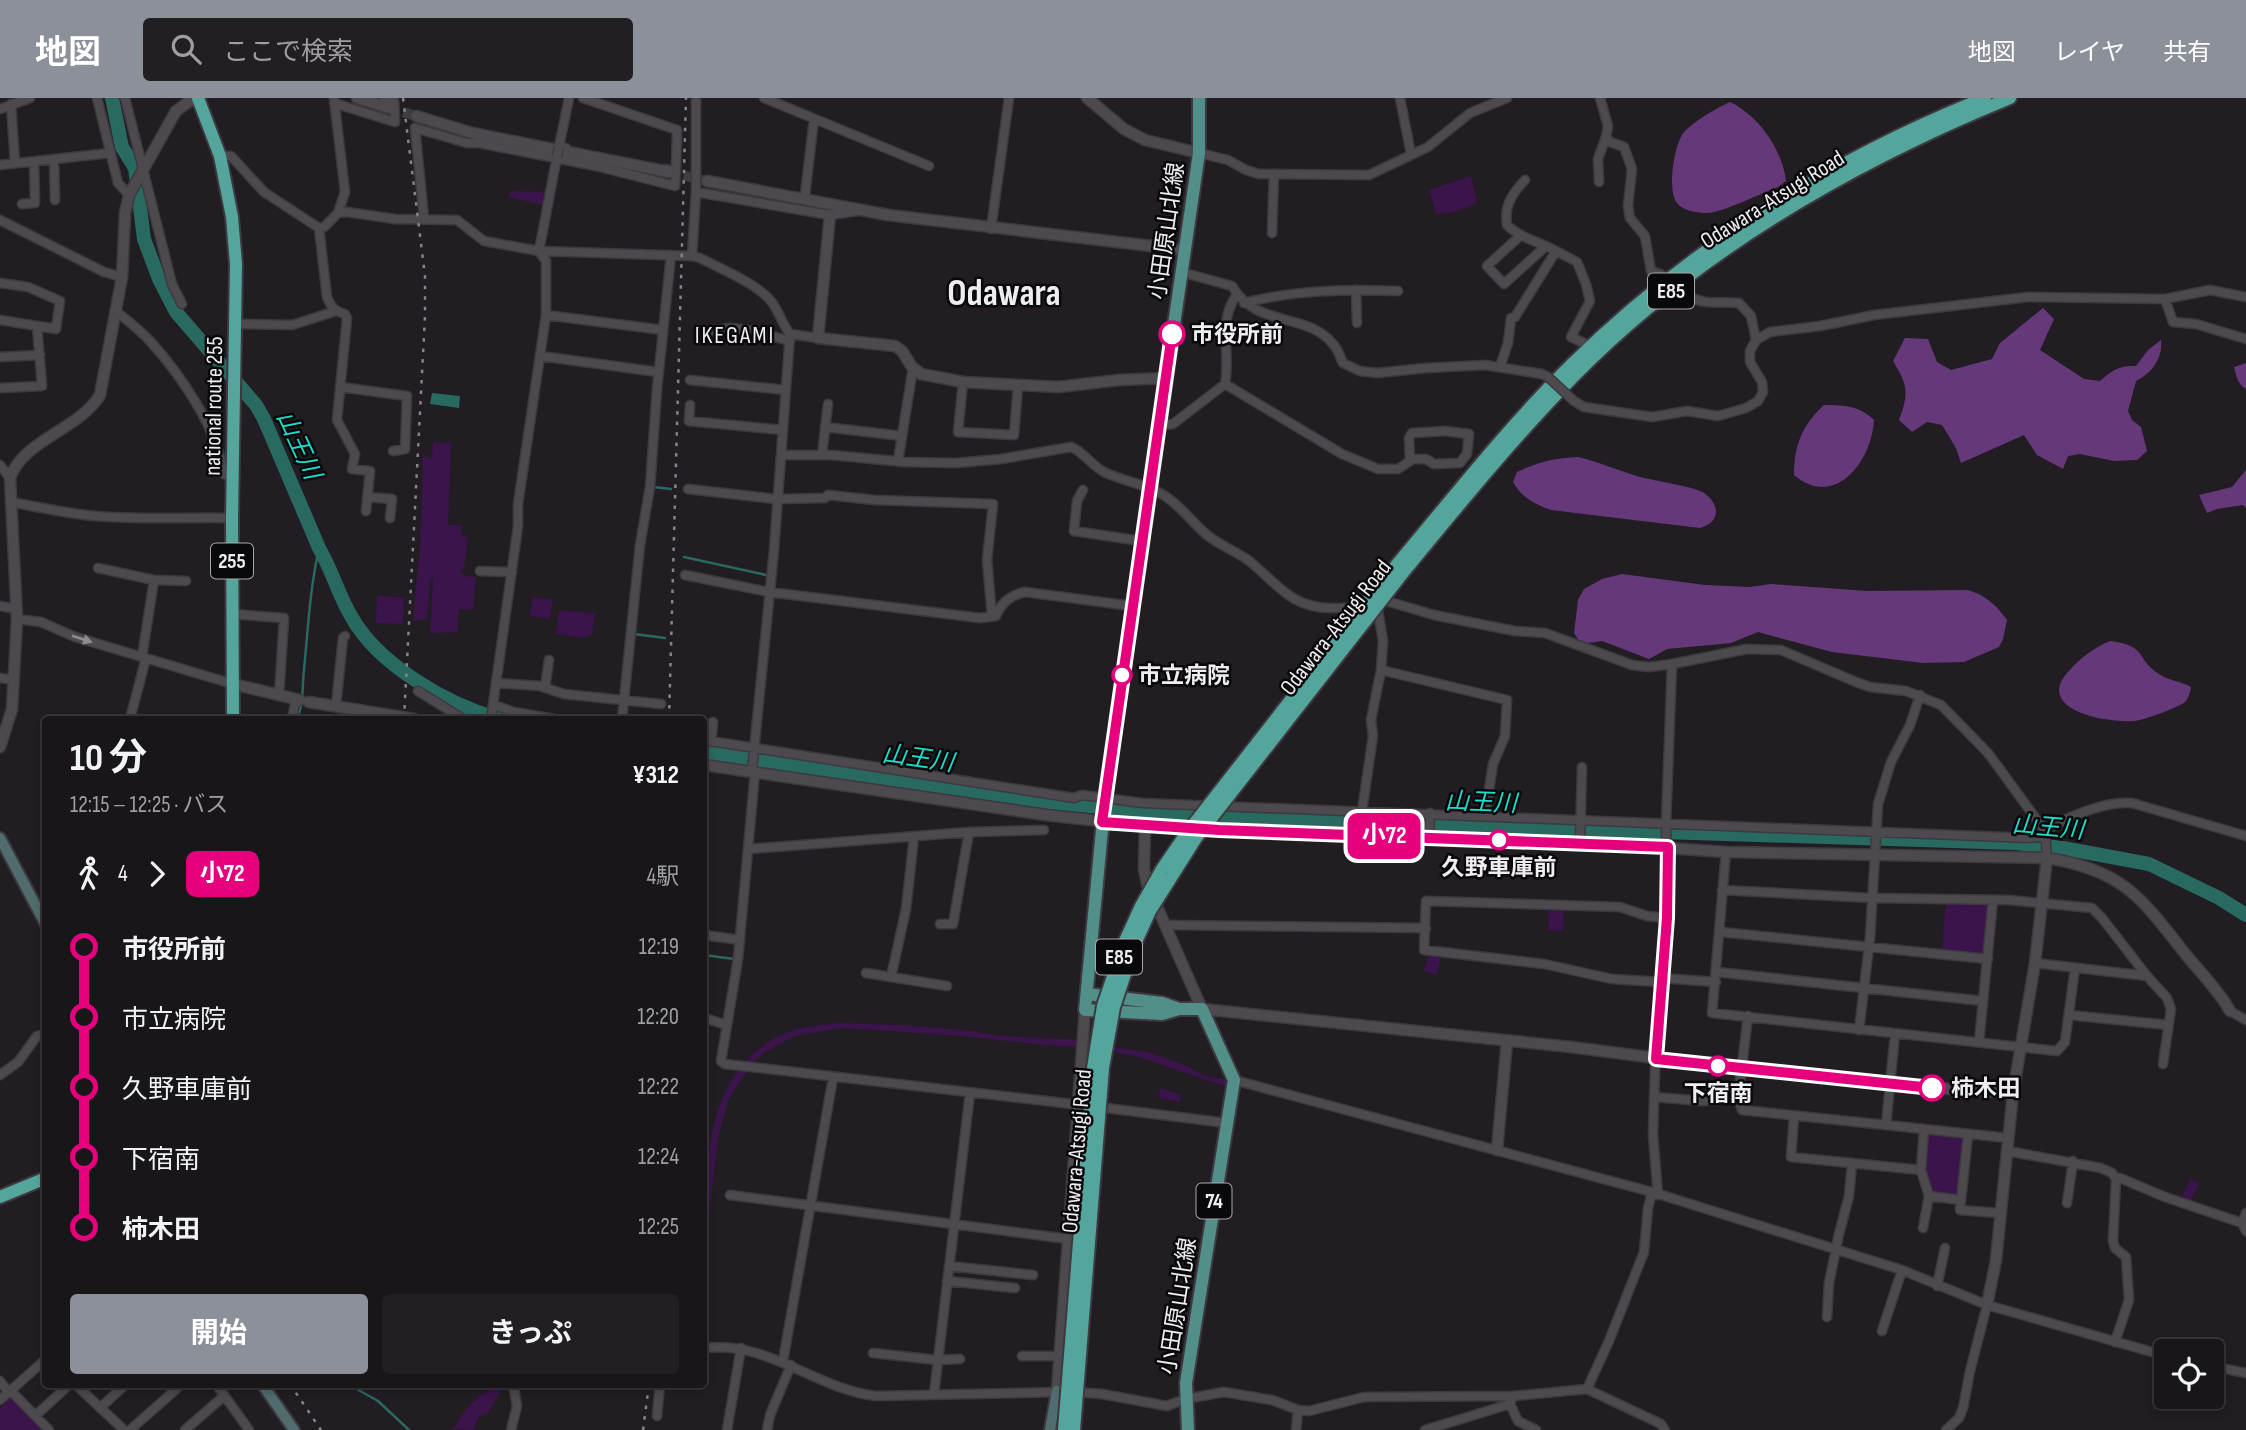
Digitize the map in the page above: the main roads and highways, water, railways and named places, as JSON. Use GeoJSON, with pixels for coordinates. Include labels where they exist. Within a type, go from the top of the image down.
{"type":"FeatureCollection","features":[{"type":"Feature","properties":{"kind":"highway","name":"national route 255"},"geometry":{"type":"LineString","coordinates":[[196,98],[220,156],[232,217],[236,264],[232,518],[233,716]]}},
{"type":"Feature","properties":{"kind":"highway","name":"Odawara-Atsugi Road"},"geometry":{"type":"LineString","coordinates":[[1074,1430],[1107,1038],[1123,976],[1150,911],[1196,838],[1484,460],[1572,364],[1646,297],[1734,231],[1817,179],[1985,98]]}},
{"type":"Feature","properties":{"kind":"highway","name":"Odawara-Atsugi Road"},"geometry":{"type":"LineString","coordinates":[[1064,1430],[1093,1068],[1103,1006],[1125,941],[1162,869],[1186,834],[1398,571],[1577,373],[1654,304],[1743,236],[1822,188],[1891,151],[2010,98]]}},
{"type":"Feature","properties":{"kind":"highway"},"geometry":{"type":"LineString","coordinates":[[0,1198],[42,1180]]}},
{"type":"Feature","properties":{"kind":"main road","name":"小田原山北線"},"geometry":{"type":"LineString","coordinates":[[1188,1430],[1185,1399],[1234,1080],[1202,1009],[1179,1009],[1162,1014],[1085,1010],[1105,797],[1199,153],[1199,98]]}},
{"type":"Feature","properties":{"kind":"main road"},"geometry":{"type":"LineString","coordinates":[[0,838],[42,917]]}},
{"type":"Feature","properties":{"kind":"main road"},"geometry":{"type":"LineString","coordinates":[[1087,994],[1162,1003],[1179,1009]]}},
{"type":"Feature","properties":{"kind":"main road"},"geometry":{"type":"LineString","coordinates":[[265,1388],[294,1430]]}},
{"type":"Feature","properties":{"kind":"main road"},"geometry":{"type":"LineString","coordinates":[[1050,1430],[1057,1391]]}},
{"type":"Feature","properties":{"kind":"waterway","name":"山王川"},"geometry":{"type":"LineString","coordinates":[[112,98],[122,147],[135,168],[144,239],[159,279],[176,312],[256,405],[264,419],[351,616],[378,651],[396,666],[436,693],[490,716]]}},
{"type":"Feature","properties":{"kind":"waterway"},"geometry":{"type":"LineString","coordinates":[[653,487],[671,489]]}},
{"type":"Feature","properties":{"kind":"waterway"},"geometry":{"type":"LineString","coordinates":[[298,716],[302,701],[313,578],[319,548]]}},
{"type":"Feature","properties":{"kind":"waterway"},"geometry":{"type":"LineString","coordinates":[[684,557],[766,575]]}},
{"type":"Feature","properties":{"kind":"waterway"},"geometry":{"type":"LineString","coordinates":[[634,634],[665,638]]}},
{"type":"Feature","properties":{"kind":"waterway","name":"山王川"},"geometry":{"type":"LineString","coordinates":[[707,752],[1049,802],[1142,811],[1344,822],[2015,843],[2063,848],[2149,864],[2219,898],[2246,915]]}},
{"type":"Feature","properties":{"kind":"waterway"},"geometry":{"type":"LineString","coordinates":[[707,955],[734,959]]}},
{"type":"Feature","properties":{"kind":"waterway"},"geometry":{"type":"LineString","coordinates":[[355,1388],[378,1401],[409,1430]]}},
{"type":"Feature","properties":{"kind":"tunnel"},"geometry":{"type":"LineString","coordinates":[[389,108],[416,116]]}},
{"type":"Feature","properties":{"kind":"tunnel"},"geometry":{"type":"LineString","coordinates":[[669,172],[707,181]]}},
{"type":"Feature","properties":{"kind":"railway"},"geometry":{"type":"LineString","coordinates":[[403,98],[425,276],[404,716]]}},
{"type":"Feature","properties":{"kind":"railway"},"geometry":{"type":"LineString","coordinates":[[669,716],[686,98]]}},
{"type":"Feature","properties":{"kind":"railway"},"geometry":{"type":"LineString","coordinates":[[293,1388],[321,1430]]}},
{"type":"Feature","properties":{"kind":"railway"},"geometry":{"type":"LineString","coordinates":[[643,1430],[648,1388]]}},
{"type":"Feature","properties":{"kind":"place","name":"市役所前"},"geometry":{"type":"Point","coordinates":[1172,334]}},
{"type":"Feature","properties":{"kind":"place","name":"市立病院"},"geometry":{"type":"Point","coordinates":[1122,675]}},
{"type":"Feature","properties":{"kind":"place","name":"久野車庫前"},"geometry":{"type":"Point","coordinates":[1499,840]}},
{"type":"Feature","properties":{"kind":"place","name":"下宿南"},"geometry":{"type":"Point","coordinates":[1718,1066]}},
{"type":"Feature","properties":{"kind":"place","name":"柿木田"},"geometry":{"type":"Point","coordinates":[1932,1088]}},
{"type":"Feature","properties":{"kind":"district","name":"Odawara"},"geometry":{"type":"Point","coordinates":[1004,292]}},
{"type":"Feature","properties":{"kind":"district","name":"IKEGAMI"},"geometry":{"type":"Point","coordinates":[735,335]}}]}
